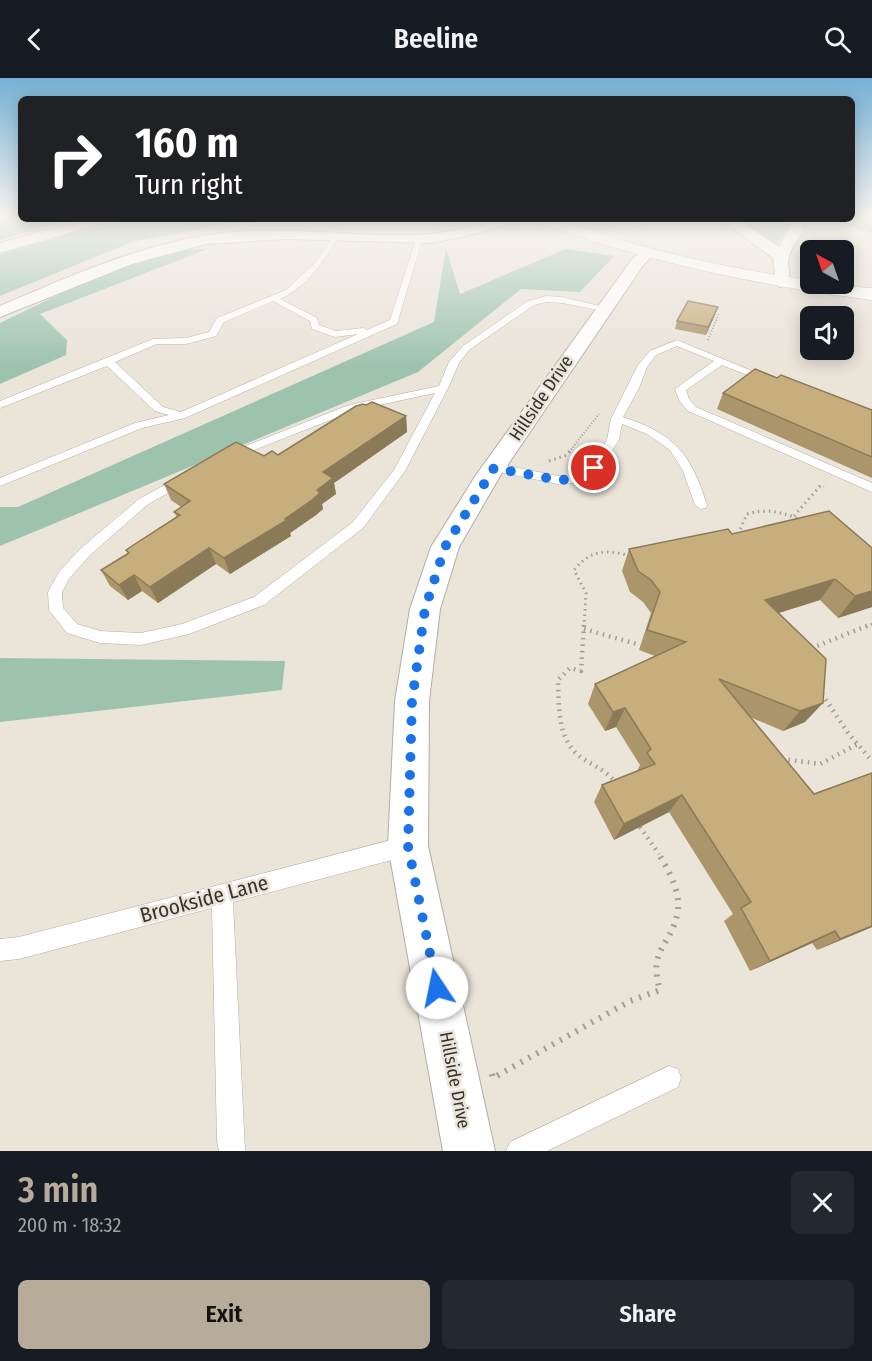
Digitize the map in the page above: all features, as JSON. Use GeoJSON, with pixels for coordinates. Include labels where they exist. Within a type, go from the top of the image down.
{"type":"FeatureCollection","features":[{"type":"Feature","properties":{"kind":"main road"},"geometry":{"type":"LineString","coordinates":[[702,265],[780,282],[872,294]]}},
{"type":"Feature","properties":{"kind":"street"},"geometry":{"type":"LineString","coordinates":[[0,312],[115,265]]}},
{"type":"Feature","properties":{"kind":"street","name":"Hillside Drive"},"geometry":{"type":"LineString","coordinates":[[469,1151],[408,846],[412,701],[425,609],[445,547],[494,468],[635,265]]}},
{"type":"Feature","properties":{"kind":"street"},"geometry":{"type":"LineString","coordinates":[[780,282],[783,275],[782,265]]}},
{"type":"Feature","properties":{"kind":"lane"},"geometry":{"type":"LineString","coordinates":[[0,405],[156,341],[186,341],[213,334],[220,320],[289,292],[317,265]]}},
{"type":"Feature","properties":{"kind":"lane"},"geometry":{"type":"LineString","coordinates":[[0,482],[139,425],[182,416],[394,322],[412,265]]}},
{"type":"Feature","properties":{"kind":"lane"},"geometry":{"type":"LineString","coordinates":[[273,298],[314,320],[315,327],[335,334],[354,333],[394,322]]}},
{"type":"Feature","properties":{"kind":"lane"},"geometry":{"type":"LineString","coordinates":[[199,471],[143,502],[84,553],[63,576],[55,592],[56,610],[72,629],[100,637],[141,639],[184,630],[260,601],[358,525],[399,471],[443,388],[454,362],[465,348],[531,303],[546,299],[562,300],[604,308]]}},
{"type":"Feature","properties":{"kind":"lane"},"geometry":{"type":"LineString","coordinates":[[494,468],[558,480],[587,479],[613,440],[617,419],[634,388],[642,367],[653,352],[677,343],[775,382]]}},
{"type":"Feature","properties":{"kind":"lane"},"geometry":{"type":"LineString","coordinates":[[108,361],[159,409],[182,416]]}},
{"type":"Feature","properties":{"kind":"lane"},"geometry":{"type":"LineString","coordinates":[[721,361],[680,388],[684,400],[692,409],[872,488]]}},
{"type":"Feature","properties":{"kind":"lane"},"geometry":{"type":"LineString","coordinates":[[220,461],[353,407],[443,388]]}},
{"type":"Feature","properties":{"kind":"lane"},"geometry":{"type":"LineString","coordinates":[[617,419],[661,435],[679,451],[701,505]]}},
{"type":"Feature","properties":{"kind":"lane","name":"Brookside Lane"},"geometry":{"type":"LineString","coordinates":[[0,950],[19,948],[408,846]]}},
{"type":"Feature","properties":{"kind":"lane"},"geometry":{"type":"LineString","coordinates":[[222,895],[232,1151]]}},
{"type":"Feature","properties":{"kind":"lane"},"geometry":{"type":"LineString","coordinates":[[519,1151],[669,1078]]}},
{"type":"Feature","properties":{"kind":"path"},"geometry":{"type":"LineString","coordinates":[[794,516],[821,485]]}},
{"type":"Feature","properties":{"kind":"path"},"geometry":{"type":"LineString","coordinates":[[729,540],[738,535],[747,514],[755,511],[794,516],[804,522]]}},
{"type":"Feature","properties":{"kind":"path"},"geometry":{"type":"LineString","coordinates":[[621,791],[610,775],[571,751],[562,728],[558,680],[570,668],[581,671],[586,593],[574,570],[580,562],[596,551],[604,550],[640,559]]}},
{"type":"Feature","properties":{"kind":"path"},"geometry":{"type":"LineString","coordinates":[[816,663],[817,646],[872,624]]}},
{"type":"Feature","properties":{"kind":"path"},"geometry":{"type":"LineString","coordinates":[[584,629],[640,645]]}},
{"type":"Feature","properties":{"kind":"path"},"geometry":{"type":"LineString","coordinates":[[806,649],[816,651]]}},
{"type":"Feature","properties":{"kind":"path"},"geometry":{"type":"LineString","coordinates":[[820,691],[872,761]]}},
{"type":"Feature","properties":{"kind":"path"},"geometry":{"type":"LineString","coordinates":[[773,756],[820,764],[858,744]]}},
{"type":"Feature","properties":{"kind":"path"},"geometry":{"type":"LineString","coordinates":[[490,1067],[493,1078],[630,1001],[660,990],[654,968],[663,940],[673,927],[678,903],[670,873],[640,826]]}},
{"type":"Feature","properties":{"kind":"green space"},"geometry":{"type":"Polygon","coordinates":[[[0,265],[76,265],[0,296],[0,265]]]}},
{"type":"Feature","properties":{"kind":"green space"},"geometry":{"type":"Polygon","coordinates":[[[126,265],[166,265],[40,314],[67,340],[66,355],[0,384],[0,323],[95,277],[126,265]]]}},
{"type":"Feature","properties":{"kind":"green space"},"geometry":{"type":"Polygon","coordinates":[[[443,265],[451,265],[460,294],[528,265],[605,265],[580,292],[521,289],[418,372],[0,546],[0,507],[18,507],[434,322],[443,265]]]}},
{"type":"Feature","properties":{"kind":"green space"},"geometry":{"type":"Polygon","coordinates":[[[0,658],[285,661],[282,690],[0,722],[0,658]]]}},
{"type":"Feature","properties":{"kind":"building"},"geometry":{"type":"Polygon","coordinates":[[[688,301],[718,307],[708,327],[677,321],[688,301]]]}},
{"type":"Feature","properties":{"kind":"building"},"geometry":{"type":"Polygon","coordinates":[[[755,369],[777,378],[781,375],[872,410],[872,457],[723,393],[755,369]]]}},
{"type":"Feature","properties":{"kind":"building"},"geometry":{"type":"Polygon","coordinates":[[[372,402],[406,416],[323,472],[333,478],[317,490],[320,493],[285,519],[287,520],[224,558],[209,548],[150,587],[134,575],[119,585],[101,570],[129,553],[126,550],[180,515],[174,512],[190,501],[164,484],[236,442],[264,456],[272,451],[278,455],[356,406],[372,402]]]}},
{"type":"Feature","properties":{"kind":"building"},"geometry":{"type":"Polygon","coordinates":[[[829,511],[872,548],[872,591],[855,596],[835,579],[765,600],[826,659],[823,703],[800,711],[719,679],[814,794],[872,773],[872,926],[840,939],[835,931],[770,961],[741,908],[751,902],[682,795],[624,824],[602,785],[655,764],[647,753],[651,749],[625,708],[613,712],[595,684],[686,642],[647,630],[660,592],[651,580],[638,571],[629,549],[728,529],[732,534],[829,511]]]}},
{"type":"Feature","properties":{"kind":"route"},"geometry":{"type":"LineString","coordinates":[[437,988],[408,846],[412,701],[425,609],[445,547],[494,468],[558,480],[587,479],[594,468]]}}]}
